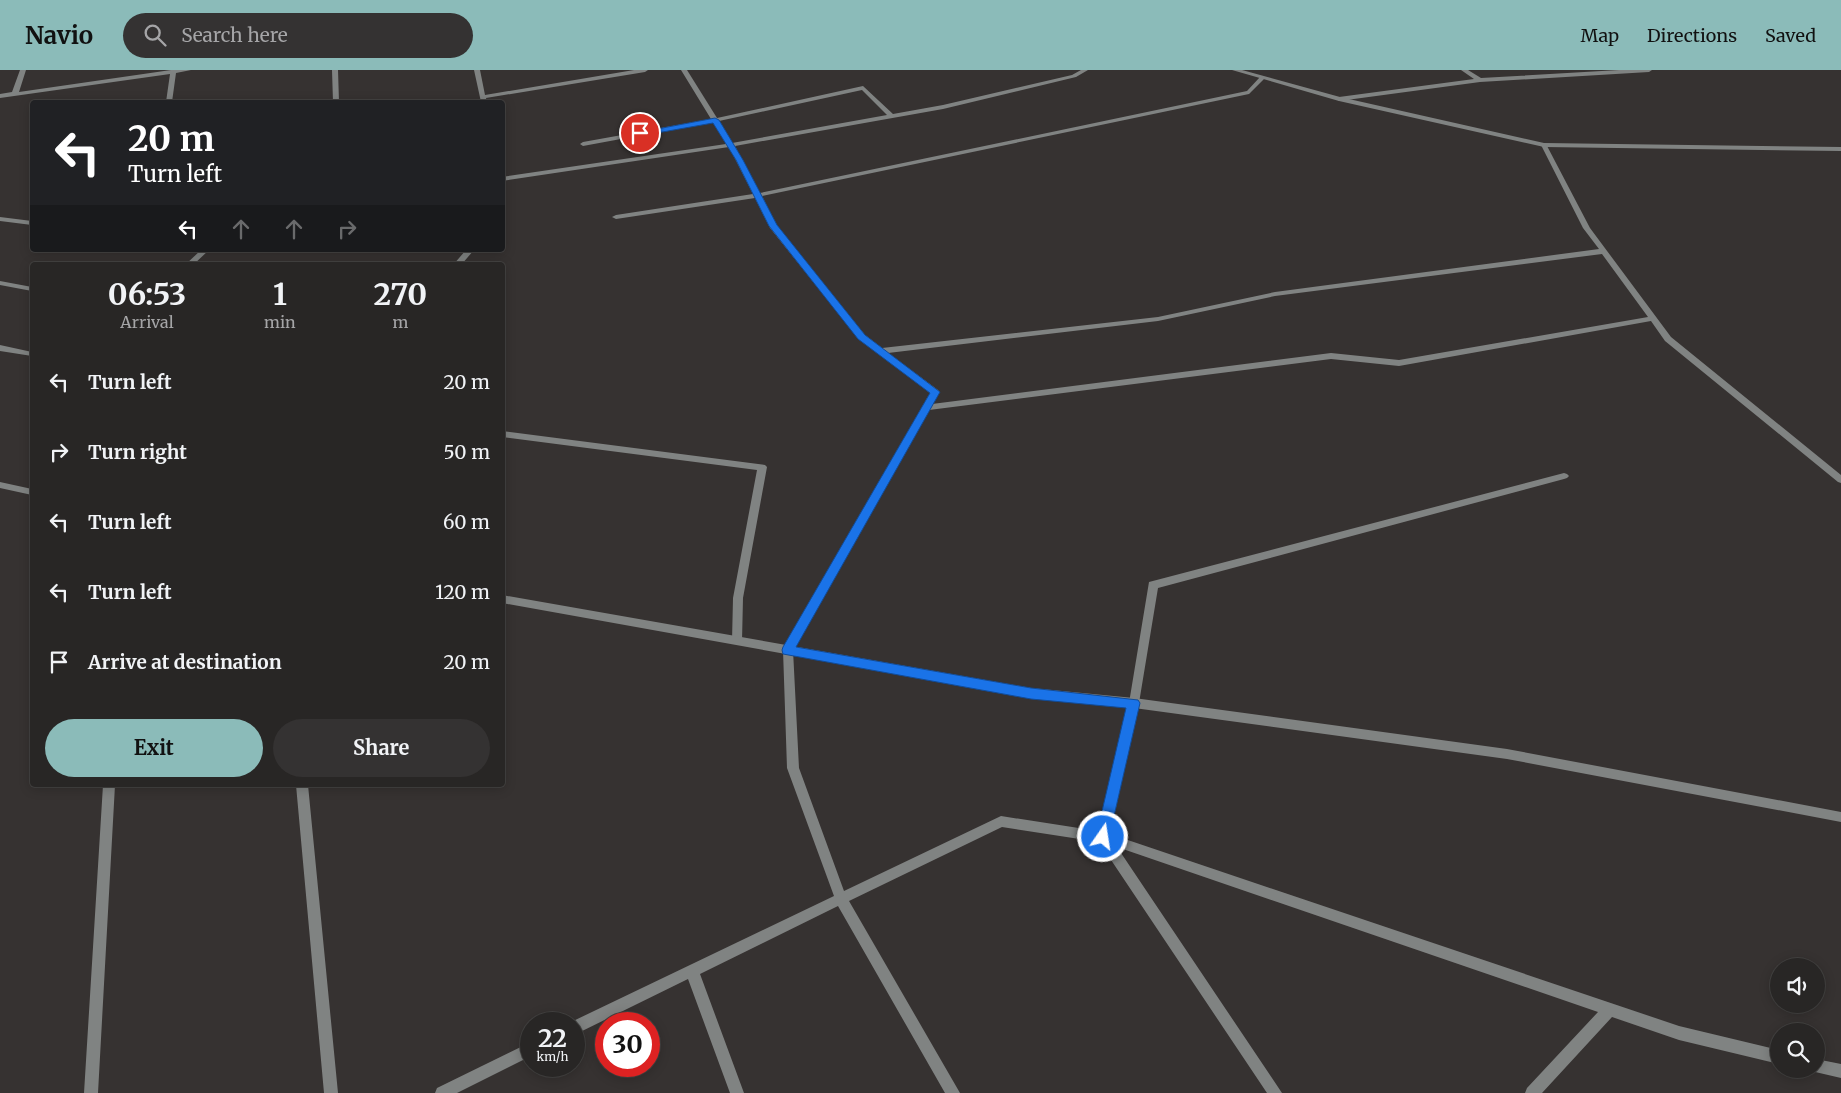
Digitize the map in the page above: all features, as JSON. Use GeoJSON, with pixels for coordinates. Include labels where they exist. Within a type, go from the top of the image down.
{"type":"FeatureCollection","features":[{"type":"Feature","properties":{"kind":"street"},"geometry":{"type":"LineString","coordinates":[[15,94],[23,70]]}},
{"type":"Feature","properties":{"kind":"street"},"geometry":{"type":"LineString","coordinates":[[0,96],[188,70]]}},
{"type":"Feature","properties":{"kind":"street"},"geometry":{"type":"LineString","coordinates":[[335,70],[336,100]]}},
{"type":"Feature","properties":{"kind":"street"},"geometry":{"type":"LineString","coordinates":[[476,70],[483,100],[645,70]]}},
{"type":"Feature","properties":{"kind":"street"},"geometry":{"type":"LineString","coordinates":[[684,70],[730,145],[779,233],[862,337],[936,392],[788,650],[793,768],[841,899],[953,1093]]}},
{"type":"Feature","properties":{"kind":"street"},"geometry":{"type":"LineString","coordinates":[[505,179],[730,145],[891,116],[1064,78],[1086,70]]}},
{"type":"Feature","properties":{"kind":"street"},"geometry":{"type":"LineString","coordinates":[[1235,70],[1339,99],[1544,145],[1841,149]]}},
{"type":"Feature","properties":{"kind":"street"},"geometry":{"type":"LineString","coordinates":[[1464,70],[1480,80]]}},
{"type":"Feature","properties":{"kind":"street"},"geometry":{"type":"LineString","coordinates":[[1339,99],[1480,80],[1649,70]]}},
{"type":"Feature","properties":{"kind":"street"},"geometry":{"type":"LineString","coordinates":[[169,100],[174,71]]}},
{"type":"Feature","properties":{"kind":"street"},"geometry":{"type":"LineString","coordinates":[[616,217],[758,195],[1248,92],[1262,78]]}},
{"type":"Feature","properties":{"kind":"street"},"geometry":{"type":"LineString","coordinates":[[584,144],[715,120],[863,88],[891,116]]}},
{"type":"Feature","properties":{"kind":"street"},"geometry":{"type":"LineString","coordinates":[[1544,145],[1587,228],[1668,340],[1841,480]]}},
{"type":"Feature","properties":{"kind":"street"},"geometry":{"type":"LineString","coordinates":[[0,219],[30,223]]}},
{"type":"Feature","properties":{"kind":"street"},"geometry":{"type":"LineString","coordinates":[[880,351],[1158,319],[1275,294],[1604,251]]}},
{"type":"Feature","properties":{"kind":"street"},"geometry":{"type":"LineString","coordinates":[[192,262],[202,252]]}},
{"type":"Feature","properties":{"kind":"street"},"geometry":{"type":"LineString","coordinates":[[460,262],[468,252]]}},
{"type":"Feature","properties":{"kind":"street"},"geometry":{"type":"LineString","coordinates":[[0,283],[30,289]]}},
{"type":"Feature","properties":{"kind":"street"},"geometry":{"type":"LineString","coordinates":[[926,408],[1331,356],[1399,363],[1653,318]]}},
{"type":"Feature","properties":{"kind":"street"},"geometry":{"type":"LineString","coordinates":[[0,348],[30,354]]}},
{"type":"Feature","properties":{"kind":"street"},"geometry":{"type":"LineString","coordinates":[[505,434],[762,467],[738,598],[737,641]]}},
{"type":"Feature","properties":{"kind":"street"},"geometry":{"type":"LineString","coordinates":[[1275,1093],[1103,837],[1134,703],[1153,585],[1564,476]]}},
{"type":"Feature","properties":{"kind":"street"},"geometry":{"type":"LineString","coordinates":[[0,485],[30,492]]}},
{"type":"Feature","properties":{"kind":"street"},"geometry":{"type":"LineString","coordinates":[[505,600],[1031,693],[1134,703],[1507,754],[1841,817]]}},
{"type":"Feature","properties":{"kind":"street"},"geometry":{"type":"LineString","coordinates":[[91,1093],[109,787]]}},
{"type":"Feature","properties":{"kind":"street"},"geometry":{"type":"LineString","coordinates":[[302,787],[330,1093]]}},
{"type":"Feature","properties":{"kind":"street"},"geometry":{"type":"LineString","coordinates":[[585,1023],[1001,821],[1103,837],[1679,1033],[1770,1055]]}},
{"type":"Feature","properties":{"kind":"street"},"geometry":{"type":"LineString","coordinates":[[692,971],[737,1093]]}},
{"type":"Feature","properties":{"kind":"street"},"geometry":{"type":"LineString","coordinates":[[1532,1093],[1609,1010]]}},
{"type":"Feature","properties":{"kind":"street"},"geometry":{"type":"LineString","coordinates":[[442,1093],[520,1054]]}},
{"type":"Feature","properties":{"kind":"street"},"geometry":{"type":"LineString","coordinates":[[1825,1068],[1841,1071]]}},
{"type":"Feature","properties":{"kind":"route"},"geometry":{"type":"LineString","coordinates":[[640,133],[715,120],[740,160],[773,226],[862,337],[936,392],[788,650],[1031,693],[1134,703],[1103,837]]}}]}
